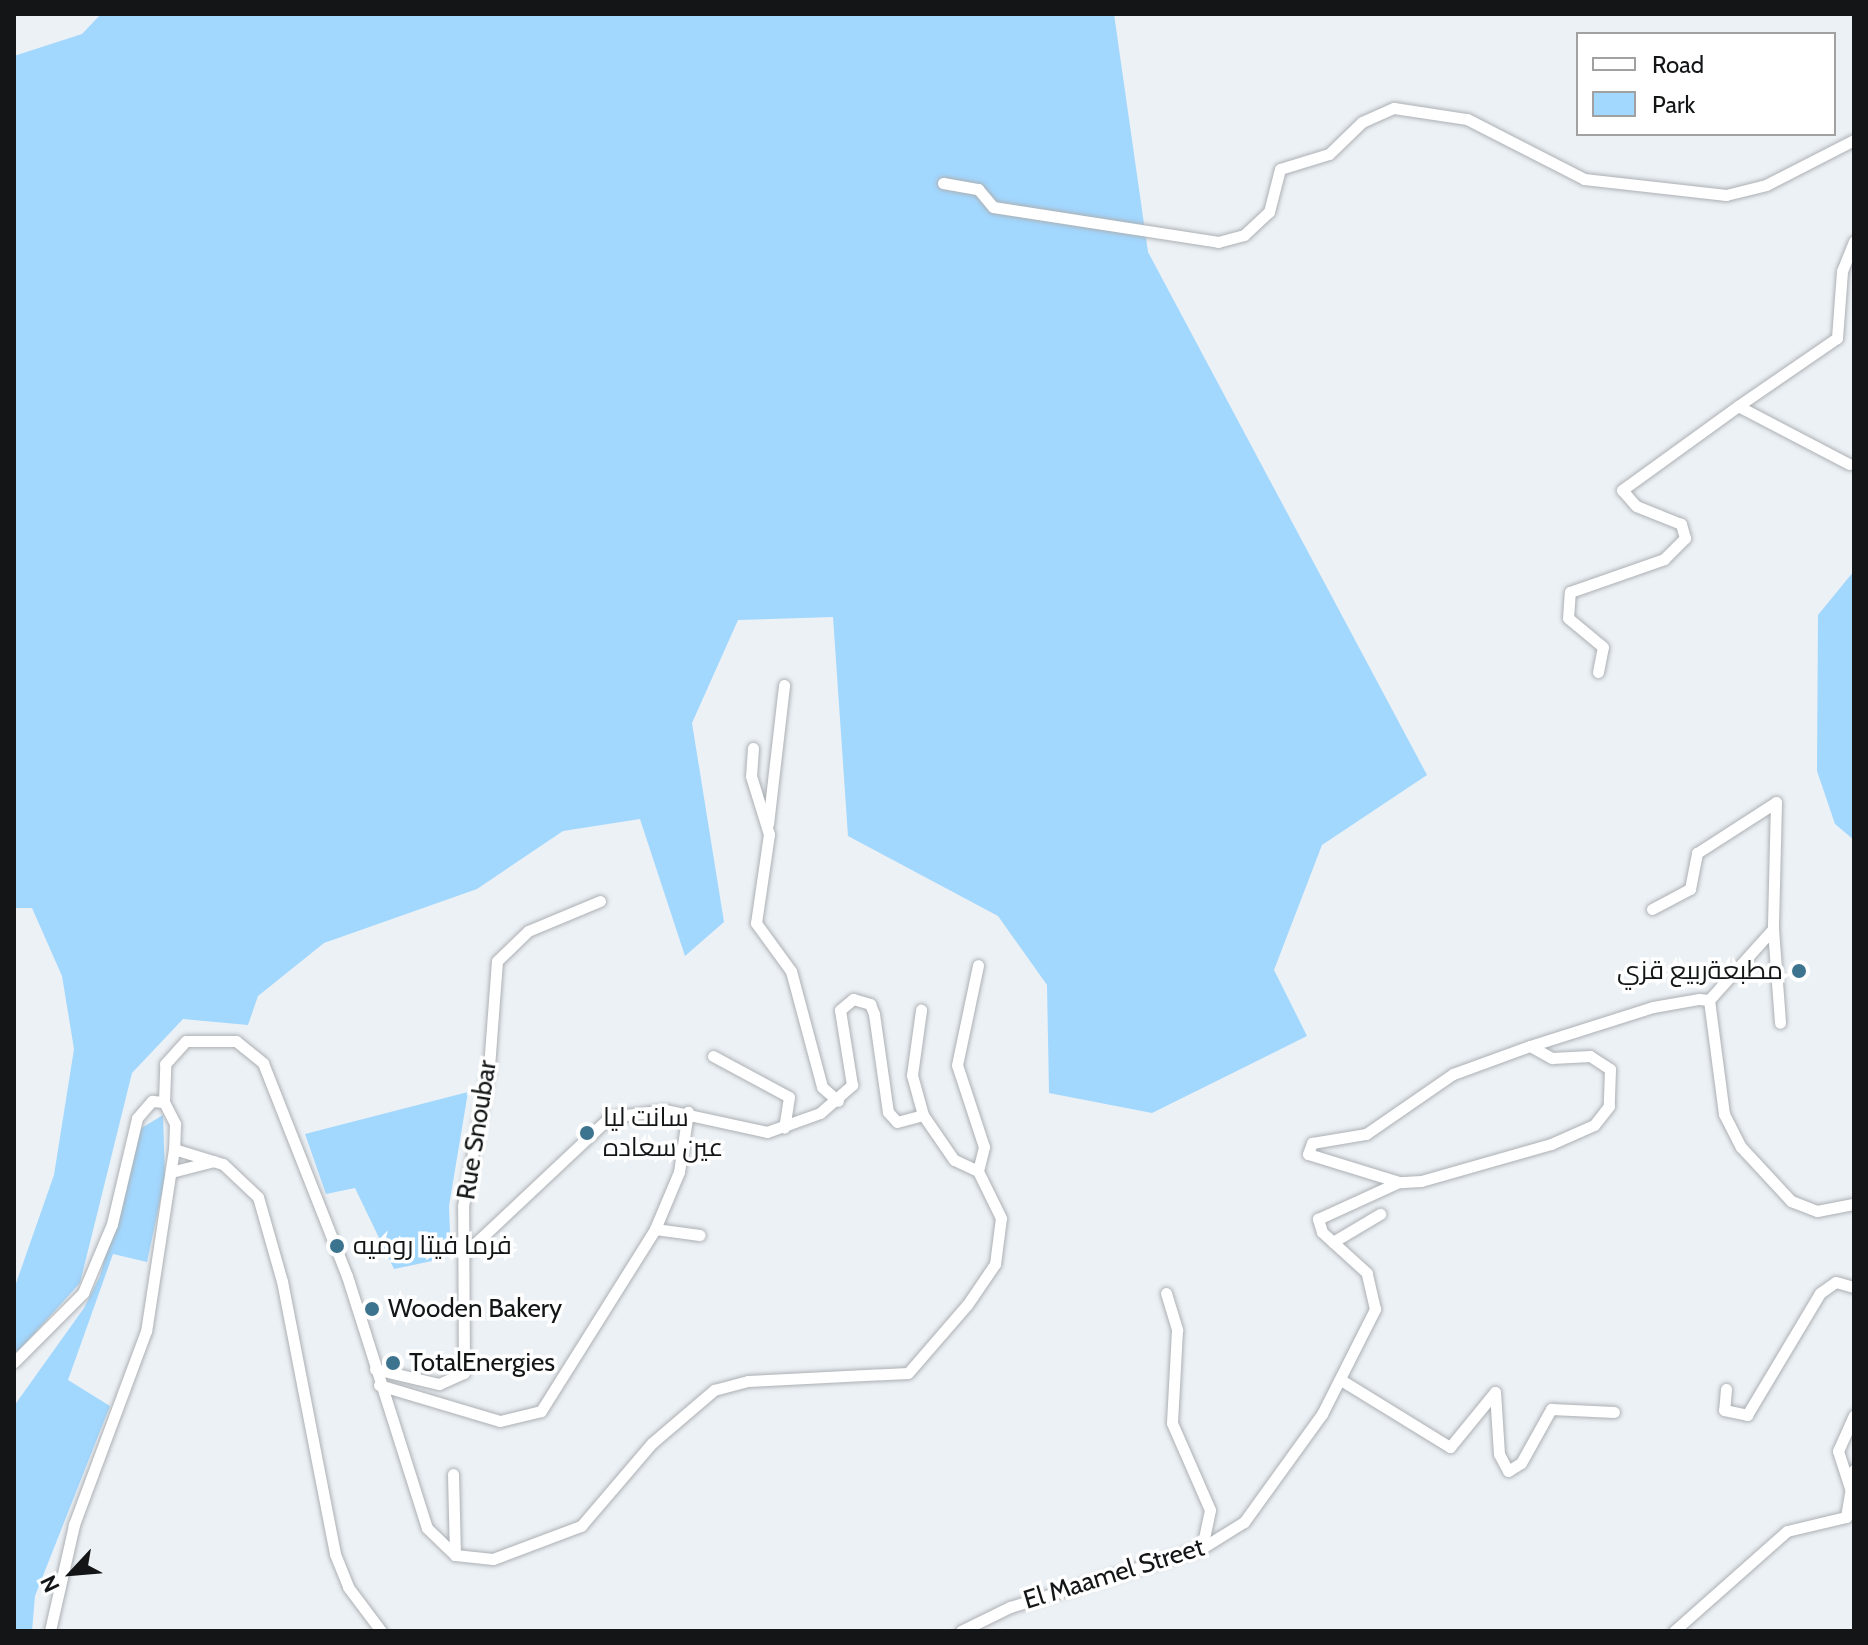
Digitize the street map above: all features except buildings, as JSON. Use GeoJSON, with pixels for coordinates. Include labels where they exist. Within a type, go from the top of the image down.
{"type":"FeatureCollection","features":[{"type":"Feature","properties":{"kind":"street"},"geometry":{"type":"LineString","coordinates":[[943,183],[978,189],[993,207],[1218,242],[1244,235],[1269,212],[1280,169],[1329,154],[1362,122],[1394,108],[1467,119],[1584,179],[1726,195],[1766,185],[1854,140]]}},
{"type":"Feature","properties":{"kind":"street"},"geometry":{"type":"LineString","coordinates":[[1598,672],[1603,647],[1568,618],[1570,592],[1664,559],[1685,538],[1681,524],[1636,506],[1622,490],[1837,338],[1842,271],[1854,241]]}},
{"type":"Feature","properties":{"kind":"street"},"geometry":{"type":"LineString","coordinates":[[1738,406],[1849,464]]}},
{"type":"Feature","properties":{"kind":"street"},"geometry":{"type":"LineString","coordinates":[[784,685],[756,923],[791,971],[822,1087],[838,1101]]}},
{"type":"Feature","properties":{"kind":"street"},"geometry":{"type":"LineString","coordinates":[[753,748],[751,776],[768,824]]}},
{"type":"Feature","properties":{"kind":"street"},"geometry":{"type":"LineString","coordinates":[[1652,909],[1690,889],[1697,853],[1776,802],[1773,929],[1780,1023]]}},
{"type":"Feature","properties":{"kind":"street","name":"Rue Snoubar"},"geometry":{"type":"LineString","coordinates":[[375,1369],[439,1384],[464,1373],[463,1206],[489,1067],[497,961],[528,931],[600,901]]}},
{"type":"Feature","properties":{"kind":"street"},"geometry":{"type":"LineString","coordinates":[[1399,1182],[1314,1160],[1307,1148],[1366,1134],[1430,1085],[1530,1046],[1653,1007],[1709,1000],[1773,929]]}},
{"type":"Feature","properties":{"kind":"street"},"geometry":{"type":"LineString","coordinates":[[978,965],[957,1065],[984,1147],[978,1171]]}},
{"type":"Feature","properties":{"kind":"street"},"geometry":{"type":"LineString","coordinates":[[464,1254],[533,1196],[604,1120],[688,1112],[744,1131],[784,1128],[838,1101],[852,1085],[840,1010],[853,999],[870,1004],[874,1014],[888,1112],[897,1122],[923,1115]]}},
{"type":"Feature","properties":{"kind":"street"},"geometry":{"type":"LineString","coordinates":[[1709,1000],[1724,1114],[1741,1147],[1791,1201],[1817,1211],[1854,1204]]}},
{"type":"Feature","properties":{"kind":"street"},"geometry":{"type":"LineString","coordinates":[[50,1631],[74,1525],[142,1348],[174,1149],[175,1124],[164,1102],[165,1064],[186,1041],[236,1041],[263,1063],[375,1369],[419,1510],[434,1539],[455,1555],[510,1555],[581,1526],[672,1422],[729,1384],[908,1373],[995,1264],[1001,1218],[978,1171],[954,1160],[923,1115],[912,1075],[921,1010]]}},
{"type":"Feature","properties":{"kind":"street"},"geometry":{"type":"LineString","coordinates":[[1380,1214],[1333,1242],[1319,1228],[1321,1215],[1399,1182],[1551,1144],[1601,1118],[1614,1080],[1603,1062],[1552,1058],[1530,1046]]}},
{"type":"Feature","properties":{"kind":"street"},"geometry":{"type":"LineString","coordinates":[[713,1056],[789,1097],[784,1128]]}},
{"type":"Feature","properties":{"kind":"street"},"geometry":{"type":"LineString","coordinates":[[14,1362],[83,1293],[112,1224],[137,1118],[152,1101],[164,1102]]}},
{"type":"Feature","properties":{"kind":"street"},"geometry":{"type":"LineString","coordinates":[[379,1385],[500,1421],[541,1411],[655,1229],[679,1172],[688,1112]]}},
{"type":"Feature","properties":{"kind":"street"},"geometry":{"type":"LineString","coordinates":[[174,1149],[214,1161],[258,1197],[335,1554],[348,1587],[381,1631]]}},
{"type":"Feature","properties":{"kind":"street"},"geometry":{"type":"LineString","coordinates":[[171,1172],[214,1161]]}},
{"type":"Feature","properties":{"kind":"street"},"geometry":{"type":"LineString","coordinates":[[655,1229],[700,1235]]}},
{"type":"Feature","properties":{"kind":"street","name":"El Maamel Street"},"geometry":{"type":"LineString","coordinates":[[961,1631],[1010,1607],[1202,1548],[1249,1516],[1341,1380],[1372,1324],[1376,1296],[1367,1273],[1333,1242]]}},
{"type":"Feature","properties":{"kind":"street"},"geometry":{"type":"LineString","coordinates":[[1726,1389],[1724,1410],[1747,1415],[1820,1293],[1836,1282],[1854,1287]]}},
{"type":"Feature","properties":{"kind":"street"},"geometry":{"type":"LineString","coordinates":[[1166,1293],[1177,1330],[1172,1423],[1210,1510],[1202,1548]]}},
{"type":"Feature","properties":{"kind":"street"},"geometry":{"type":"LineString","coordinates":[[1341,1380],[1450,1447],[1495,1392],[1499,1454],[1508,1471],[1521,1463],[1534,1427],[1551,1409],[1614,1412]]}},
{"type":"Feature","properties":{"kind":"street"},"geometry":{"type":"LineString","coordinates":[[1853,1496],[1838,1451],[1854,1415]]}},
{"type":"Feature","properties":{"kind":"street"},"geometry":{"type":"LineString","coordinates":[[1674,1631],[1787,1531],[1846,1517],[1853,1496],[1854,1470]]}},
{"type":"Feature","properties":{"kind":"street"},"geometry":{"type":"LineString","coordinates":[[453,1474],[455,1555]]}},
{"type":"Feature","properties":{"kind":"green space"},"geometry":{"type":"Polygon","coordinates":[[[101,14],[1114,14],[1148,252],[1427,775],[1322,845],[1274,970],[1307,1036],[1152,1113],[1049,1093],[1047,985],[998,916],[848,836],[833,617],[738,620],[692,723],[724,922],[685,956],[640,819],[563,831],[477,889],[324,943],[258,996],[248,1025],[183,1019],[132,1073],[80,1283],[14,1356],[14,1289],[54,1175],[74,1049],[62,976],[32,908],[14,908],[14,56],[82,34],[101,14]]]}},
{"type":"Feature","properties":{"kind":"green space"},"geometry":{"type":"Polygon","coordinates":[[[1854,571],[1854,840],[1835,824],[1817,771],[1818,615],[1854,571]]]}},
{"type":"Feature","properties":{"kind":"green space"},"geometry":{"type":"Polygon","coordinates":[[[468,1092],[449,1206],[451,1257],[394,1269],[355,1188],[326,1194],[305,1134],[468,1092]]]}},
{"type":"Feature","properties":{"kind":"green space"},"geometry":{"type":"Polygon","coordinates":[[[163,1115],[165,1178],[147,1262],[113,1254],[68,1380],[110,1406],[35,1596],[32,1631],[14,1631],[14,1406],[84,1308],[100,1276],[140,1129],[163,1115]]]}},
{"type":"Feature","properties":{"kind":"place","name":"مطبعةربيع قزي"},"geometry":{"type":"Point","coordinates":[1799,971]}},
{"type":"Feature","properties":{"kind":"place","name":"سانت ليا عين سعاده"},"geometry":{"type":"Point","coordinates":[587,1133]}},
{"type":"Feature","properties":{"kind":"place","name":"فرما فيتا روميه"},"geometry":{"type":"Point","coordinates":[337,1246]}},
{"type":"Feature","properties":{"kind":"place","name":"Wooden Bakery"},"geometry":{"type":"Point","coordinates":[372,1309]}},
{"type":"Feature","properties":{"kind":"place","name":"TotalEnergies"},"geometry":{"type":"Point","coordinates":[393,1363]}}]}
